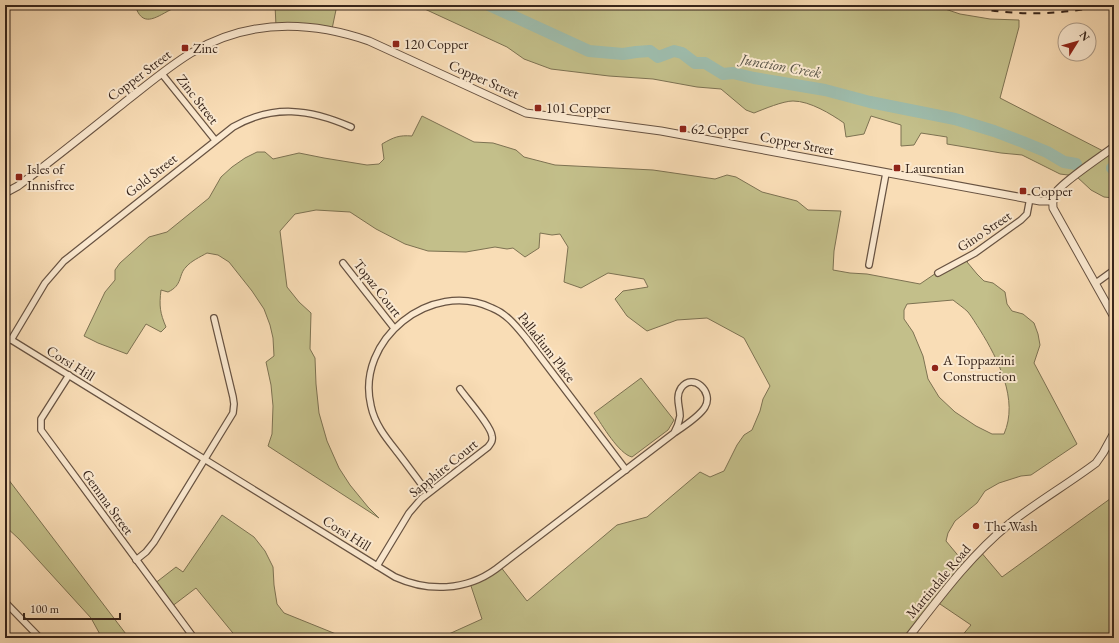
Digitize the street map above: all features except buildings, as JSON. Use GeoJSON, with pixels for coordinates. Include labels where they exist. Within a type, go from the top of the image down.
{"type":"FeatureCollection","features":[{"type":"Feature","properties":{"kind":"street","name":"Copper Street"},"geometry":{"type":"LineString","coordinates":[[5,193],[26,180],[177,62],[204,46],[233,35],[266,27],[292,25],[340,32],[369,41],[526,113],[661,131],[886,173],[1040,200],[1053,200]]}},
{"type":"Feature","properties":{"kind":"street","name":"Zinc Street"},"geometry":{"type":"LineString","coordinates":[[162,74],[215,140]]}},
{"type":"Feature","properties":{"kind":"street","name":"Gold Street"},"geometry":{"type":"LineString","coordinates":[[11,340],[44,283],[64,260],[233,127],[260,115],[293,111],[310,113],[351,127]]}},
{"type":"Feature","properties":{"kind":"street"},"geometry":{"type":"LineString","coordinates":[[1114,147],[1062,186],[1054,195],[1053,200],[1053,208],[1114,316]]}},
{"type":"Feature","properties":{"kind":"street"},"geometry":{"type":"LineString","coordinates":[[869,265],[886,173]]}},
{"type":"Feature","properties":{"kind":"street","name":"Gino Street"},"geometry":{"type":"LineString","coordinates":[[938,273],[975,253],[1021,220],[1027,214],[1030,198]]}},
{"type":"Feature","properties":{"kind":"street","name":"Topaz Court"},"geometry":{"type":"LineString","coordinates":[[343,263],[394,328]]}},
{"type":"Feature","properties":{"kind":"street"},"geometry":{"type":"LineString","coordinates":[[1096,284],[1114,270]]}},
{"type":"Feature","properties":{"kind":"street","name":"Palladium Place"},"geometry":{"type":"LineString","coordinates":[[427,492],[379,426],[371,407],[368,385],[371,368],[379,348],[394,328],[423,309],[437,303],[454,300],[475,302],[492,308],[509,317],[626,470]]}},
{"type":"Feature","properties":{"kind":"street"},"geometry":{"type":"LineString","coordinates":[[136,560],[150,549],[234,410],[233,397],[214,318]]}},
{"type":"Feature","properties":{"kind":"street","name":"Corsi Hill"},"geometry":{"type":"LineString","coordinates":[[5,336],[377,566],[401,580],[424,586],[461,586],[476,581],[496,569],[626,470],[674,433],[700,412],[705,407],[707,396],[704,388],[699,384],[688,383],[680,389],[678,397],[680,415],[674,433]]}},
{"type":"Feature","properties":{"kind":"street","name":"Gemma Street"},"geometry":{"type":"LineString","coordinates":[[69,375],[41,420],[41,430],[194,638]]}},
{"type":"Feature","properties":{"kind":"street","name":"Sapphire Court"},"geometry":{"type":"LineString","coordinates":[[377,566],[409,513],[421,498],[488,447],[492,442],[492,437],[488,427],[460,389]]}},
{"type":"Feature","properties":{"kind":"street","name":"Martindale Road"},"geometry":{"type":"LineString","coordinates":[[908,638],[964,567],[980,550],[1010,524],[1096,463],[1114,433]]}},
{"type":"Feature","properties":{"kind":"street"},"geometry":{"type":"LineString","coordinates":[[5,602],[40,638]]}},
{"type":"Feature","properties":{"kind":"shaded area"},"geometry":{"type":"Polygon","coordinates":[[[135,5],[185,5],[172,9],[154,18],[145,19],[141,17],[135,5]]]}},
{"type":"Feature","properties":{"kind":"shaded area"},"geometry":{"type":"Polygon","coordinates":[[[275,5],[337,5],[332,29],[276,26],[275,5]]]}},
{"type":"Feature","properties":{"kind":"shaded area"},"geometry":{"type":"Polygon","coordinates":[[[416,5],[933,5],[960,14],[990,19],[1019,20],[1019,27],[1000,98],[1107,153],[1114,148],[1114,198],[1104,197],[1091,190],[1076,176],[1060,174],[1022,155],[947,144],[947,137],[921,133],[914,145],[901,146],[901,125],[871,116],[864,134],[846,137],[844,123],[820,109],[806,103],[793,101],[784,102],[754,113],[746,110],[721,89],[697,87],[653,79],[609,76],[551,69],[524,59],[507,47],[416,5]]]}},
{"type":"Feature","properties":{"kind":"shaded area"},"geometry":{"type":"Polygon","coordinates":[[[422,116],[474,142],[493,143],[516,150],[524,157],[555,165],[653,170],[715,179],[727,175],[736,177],[762,192],[797,201],[808,210],[841,211],[834,251],[833,270],[867,274],[920,284],[942,269],[975,253],[967,262],[977,274],[984,281],[993,283],[1005,292],[1007,304],[1012,311],[1023,314],[1034,323],[1040,345],[1034,363],[1077,444],[1031,475],[1021,476],[999,483],[985,491],[977,503],[955,521],[948,533],[946,541],[966,565],[980,551],[1002,577],[1114,496],[1114,638],[960,638],[971,625],[937,602],[909,638],[440,638],[482,619],[470,583],[500,566],[527,601],[617,525],[647,517],[700,472],[710,477],[724,471],[737,445],[744,435],[752,430],[763,399],[770,386],[744,338],[707,318],[677,320],[647,331],[627,316],[615,299],[623,291],[648,287],[644,279],[608,273],[581,288],[564,282],[568,247],[560,234],[552,235],[540,233],[539,248],[525,257],[513,248],[507,249],[495,247],[466,252],[428,251],[405,244],[376,229],[350,212],[316,210],[295,214],[280,231],[287,287],[299,302],[311,313],[310,349],[315,358],[319,413],[327,441],[339,468],[350,485],[379,518],[268,446],[272,434],[273,406],[271,385],[266,362],[274,356],[273,338],[270,325],[264,309],[252,291],[229,262],[218,255],[207,253],[196,259],[184,270],[178,283],[173,289],[168,292],[161,290],[160,309],[166,327],[161,332],[146,324],[127,354],[84,336],[105,292],[115,280],[115,270],[120,263],[149,237],[167,232],[209,198],[221,177],[245,158],[257,152],[265,152],[273,159],[299,153],[367,165],[379,164],[384,159],[382,144],[397,137],[412,136],[422,116]],[[953,300],[907,304],[904,310],[904,319],[913,332],[923,356],[928,379],[939,397],[955,412],[976,426],[992,434],[1004,434],[1008,421],[1009,407],[1008,394],[1004,380],[987,341],[971,316],[953,300]]]}},
{"type":"Feature","properties":{"kind":"shaded area"},"geometry":{"type":"Polygon","coordinates":[[[641,378],[674,420],[668,430],[632,457],[627,455],[616,445],[594,413],[641,378]]]}},
{"type":"Feature","properties":{"kind":"shaded area"},"geometry":{"type":"Polygon","coordinates":[[[5,475],[129,638],[102,638],[91,618],[19,539],[5,526],[5,475]]]}},
{"type":"Feature","properties":{"kind":"shaded area"},"geometry":{"type":"Polygon","coordinates":[[[222,515],[254,537],[265,551],[273,567],[277,604],[284,613],[336,634],[356,638],[237,638],[196,588],[171,607],[154,584],[176,567],[183,572],[222,515]]]}},
{"type":"Feature","properties":{"kind":"waterway","name":"Junction Creek"},"geometry":{"type":"LineString","coordinates":[[489,5],[589,51],[623,54],[650,51],[658,57],[674,51],[682,53],[695,63],[705,63],[723,74],[733,73],[825,90],[870,102],[955,119],[994,131],[1047,152],[1064,162],[1076,164]]}},
{"type":"Feature","properties":{"kind":"railway"},"geometry":{"type":"LineString","coordinates":[[964,5],[982,9],[1018,13],[1053,13],[1107,5]]}},
{"type":"Feature","properties":{"kind":"place","name":"120 Copper"},"geometry":{"type":"Point","coordinates":[396,44]}},
{"type":"Feature","properties":{"kind":"place","name":"Zinc"},"geometry":{"type":"Point","coordinates":[185,48]}},
{"type":"Feature","properties":{"kind":"place","name":"101 Copper"},"geometry":{"type":"Point","coordinates":[538,108]}},
{"type":"Feature","properties":{"kind":"place","name":"62 Copper"},"geometry":{"type":"Point","coordinates":[683,129]}},
{"type":"Feature","properties":{"kind":"place","name":"Laurentian"},"geometry":{"type":"Point","coordinates":[897,168]}},
{"type":"Feature","properties":{"kind":"place","name":"Isles of Innisfree"},"geometry":{"type":"Point","coordinates":[19,177]}},
{"type":"Feature","properties":{"kind":"place","name":"Copper"},"geometry":{"type":"Point","coordinates":[1023,191]}},
{"type":"Feature","properties":{"kind":"place","name":"A Toppazzini Construction"},"geometry":{"type":"Point","coordinates":[935,368]}},
{"type":"Feature","properties":{"kind":"place","name":"The Wash"},"geometry":{"type":"Point","coordinates":[976,526]}}]}
